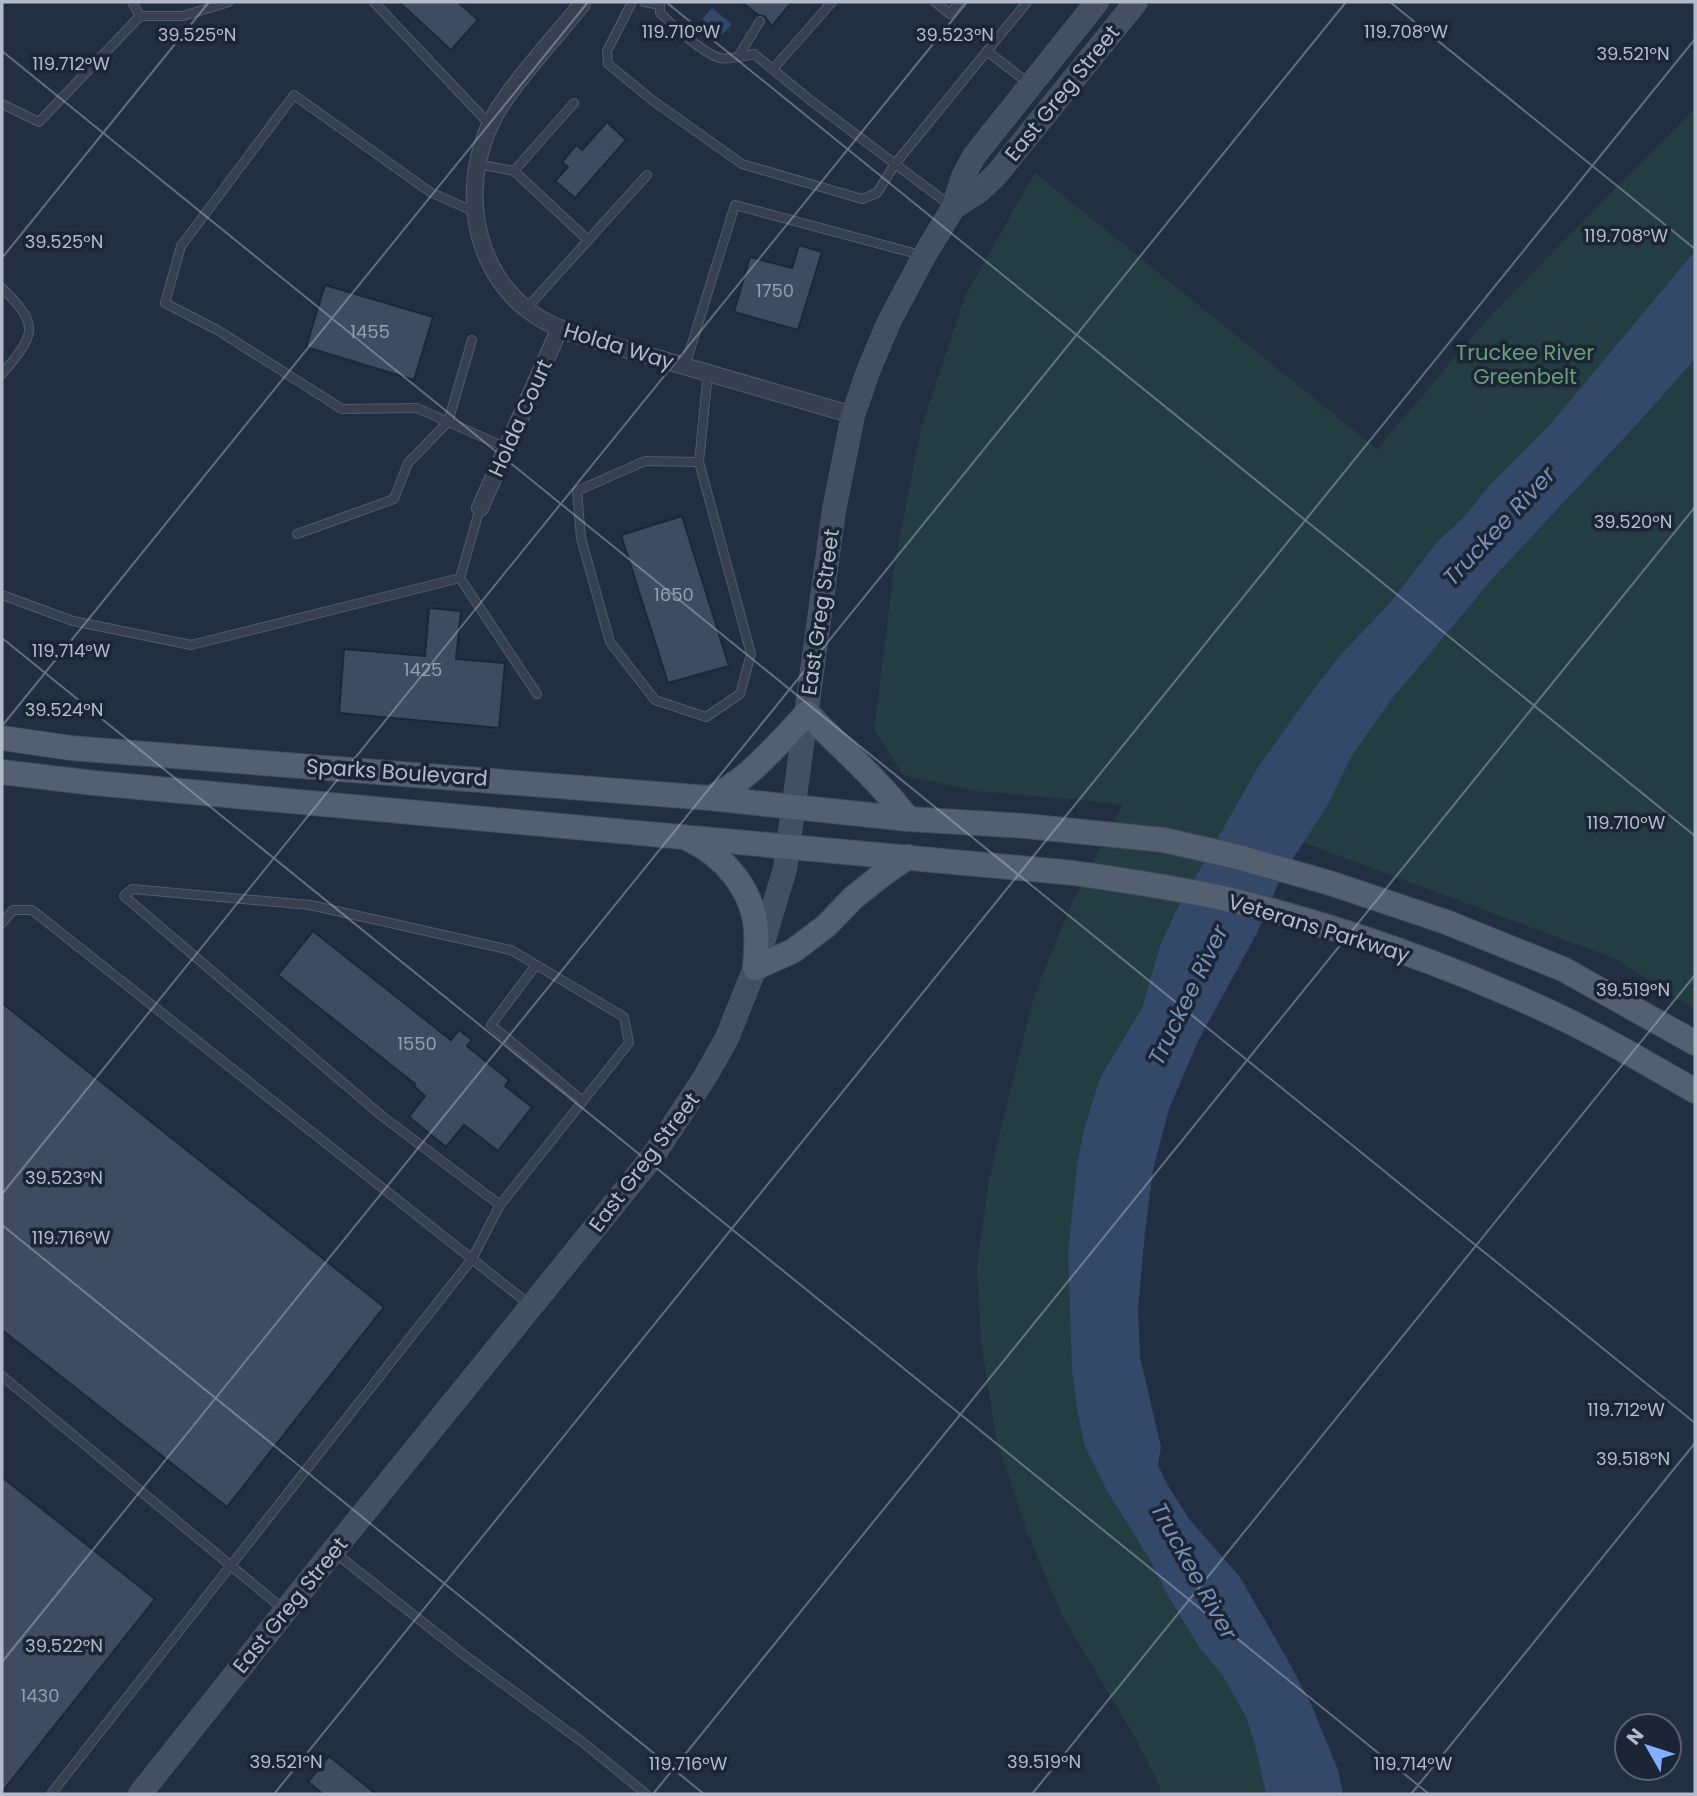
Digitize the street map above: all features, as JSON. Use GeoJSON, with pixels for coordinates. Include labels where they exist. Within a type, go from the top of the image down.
{"type":"FeatureCollection","features":[{"type":"Feature","properties":{"kind":"main road","name":"East Greg Street"},"geometry":{"type":"LineString","coordinates":[[140,1794],[676,1124],[727,1038],[755,968],[780,887],[789,846],[834,510],[853,415],[869,369],[889,322],[953,208],[963,177],[974,156],[1097,2]]}},
{"type":"Feature","properties":{"kind":"main road","name":"East Greg Street"},"geometry":{"type":"LineString","coordinates":[[953,208],[978,192],[996,175],[1136,2]]}},
{"type":"Feature","properties":{"kind":"main road"},"geometry":{"type":"LineString","coordinates":[[709,798],[732,786],[770,752],[807,713],[861,765],[872,780],[889,793],[908,819]]}},
{"type":"Feature","properties":{"kind":"main road","name":"Sparks Boulevard"},"geometry":{"type":"LineString","coordinates":[[2,738],[71,747],[709,798],[792,808]]}},
{"type":"Feature","properties":{"kind":"main road","name":"Sparks Boulevard"},"geometry":{"type":"LineString","coordinates":[[2,772],[94,783],[789,846]]}},
{"type":"Feature","properties":{"kind":"main road","name":"Veterans Parkway"},"geometry":{"type":"LineString","coordinates":[[792,808],[1026,826],[1164,840],[1238,858],[1333,884],[1446,922],[1563,970],[1695,1043]]}},
{"type":"Feature","properties":{"kind":"main road"},"geometry":{"type":"LineString","coordinates":[[679,836],[705,847],[723,861],[748,897],[756,928],[755,968],[793,951],[826,926],[853,898],[908,857]]}},
{"type":"Feature","properties":{"kind":"main road","name":"Veterans Parkway"},"geometry":{"type":"LineString","coordinates":[[789,846],[1074,873],[1231,900],[1321,925],[1431,963],[1542,1008],[1695,1091]]}},
{"type":"Feature","properties":{"kind":"street","name":"Holda Way"},"geometry":{"type":"LineString","coordinates":[[582,3],[498,110],[482,146],[473,195],[482,246],[494,271],[507,290],[526,309],[547,323],[853,415]]}},
{"type":"Feature","properties":{"kind":"street","name":"Holda Court"},"geometry":{"type":"LineString","coordinates":[[480,508],[560,328]]}},
{"type":"Feature","properties":{"kind":"lane"},"geometry":{"type":"LineString","coordinates":[[132,2],[140,16]]}},
{"type":"Feature","properties":{"kind":"lane"},"geometry":{"type":"LineString","coordinates":[[2,104],[39,122],[140,16],[184,16],[229,2]]}},
{"type":"Feature","properties":{"kind":"lane"},"geometry":{"type":"LineString","coordinates":[[374,2],[491,126]]}},
{"type":"Feature","properties":{"kind":"lane"},"geometry":{"type":"LineString","coordinates":[[632,2],[607,51],[608,64],[652,100],[742,164],[862,199],[877,193],[895,164],[1027,2]]}},
{"type":"Feature","properties":{"kind":"lane"},"geometry":{"type":"LineString","coordinates":[[643,2],[660,3],[660,13],[709,53],[721,58],[754,54],[953,208]]}},
{"type":"Feature","properties":{"kind":"lane"},"geometry":{"type":"LineString","coordinates":[[773,69],[832,2]]}},
{"type":"Feature","properties":{"kind":"lane"},"geometry":{"type":"LineString","coordinates":[[934,2],[950,14],[959,2]]}},
{"type":"Feature","properties":{"kind":"lane"},"geometry":{"type":"LineString","coordinates":[[738,57],[761,20]]}},
{"type":"Feature","properties":{"kind":"lane"},"geometry":{"type":"LineString","coordinates":[[987,51],[1030,85]]}},
{"type":"Feature","properties":{"kind":"lane"},"geometry":{"type":"LineString","coordinates":[[475,212],[430,192],[294,95],[181,246],[165,303],[219,331],[342,409],[417,408],[506,448]]}},
{"type":"Feature","properties":{"kind":"lane"},"geometry":{"type":"LineString","coordinates":[[514,171],[574,103]]}},
{"type":"Feature","properties":{"kind":"lane"},"geometry":{"type":"LineString","coordinates":[[478,164],[514,171],[589,240]]}},
{"type":"Feature","properties":{"kind":"lane"},"geometry":{"type":"LineString","coordinates":[[526,309],[647,175]]}},
{"type":"Feature","properties":{"kind":"lane"},"geometry":{"type":"LineString","coordinates":[[685,366],[735,205],[924,256]]}},
{"type":"Feature","properties":{"kind":"lane"},"geometry":{"type":"LineString","coordinates":[[2,288],[25,314],[30,335],[26,345],[2,374]]}},
{"type":"Feature","properties":{"kind":"lane"},"geometry":{"type":"LineString","coordinates":[[297,534],[394,499],[408,463],[448,422],[472,340]]}},
{"type":"Feature","properties":{"kind":"lane"},"geometry":{"type":"LineString","coordinates":[[699,462],[645,461],[577,491],[581,538],[610,642],[655,699],[706,718],[740,694],[751,654],[699,462],[708,372]]}},
{"type":"Feature","properties":{"kind":"lane"},"geometry":{"type":"LineString","coordinates":[[480,508],[460,578],[537,694]]}},
{"type":"Feature","properties":{"kind":"lane"},"geometry":{"type":"LineString","coordinates":[[2,594],[73,621],[191,645],[460,578]]}},
{"type":"Feature","properties":{"kind":"lane"},"geometry":{"type":"LineString","coordinates":[[51,1794],[472,1259],[500,1205],[629,1043],[624,1017],[511,950],[310,905],[132,889],[124,896],[382,1116],[500,1205]]}},
{"type":"Feature","properties":{"kind":"lane"},"geometry":{"type":"LineString","coordinates":[[2,923],[13,910],[32,910],[525,1301]]}},
{"type":"Feature","properties":{"kind":"lane"},"geometry":{"type":"LineString","coordinates":[[536,965],[491,1025],[583,1101]]}},
{"type":"Feature","properties":{"kind":"lane"},"geometry":{"type":"LineString","coordinates":[[2,1376],[285,1611]]}},
{"type":"Feature","properties":{"kind":"lane"},"geometry":{"type":"LineString","coordinates":[[333,1551],[646,1794]]}},
{"type":"Feature","properties":{"kind":"green space","name":"Truckee River Greenbelt"},"geometry":{"type":"Polygon","coordinates":[[[1695,108],[1695,251],[1553,421],[1488,487],[1464,517],[1437,542],[1389,604],[1343,652],[1316,686],[1258,767],[1175,913],[1160,946],[1142,1008],[1100,1078],[1084,1129],[1077,1164],[1068,1254],[1072,1370],[1085,1447],[1107,1491],[1150,1560],[1167,1594],[1199,1647],[1223,1676],[1246,1717],[1266,1794],[1161,1794],[1159,1784],[1138,1743],[1063,1617],[1027,1532],[996,1438],[981,1342],[977,1267],[989,1178],[1030,1010],[1072,903],[1123,804],[975,791],[903,775],[874,729],[894,567],[921,428],[965,296],[1035,173],[1377,449],[1490,316],[1695,108]]]}},
{"type":"Feature","properties":{"kind":"green space"},"geometry":{"type":"Polygon","coordinates":[[[1695,359],[1695,1010],[1616,959],[1302,842],[1328,805],[1351,757],[1391,700],[1430,652],[1492,579],[1643,419],[1695,359]]]}},
{"type":"Feature","properties":{"kind":"water"},"geometry":{"type":"Polygon","coordinates":[[[712,8],[732,24],[722,35],[702,19],[712,8]]]}},
{"type":"Feature","properties":{"kind":"water","name":"Truckee River"},"geometry":{"type":"Polygon","coordinates":[[[1695,251],[1695,359],[1492,579],[1391,700],[1351,757],[1328,805],[1282,875],[1257,933],[1198,1041],[1169,1109],[1153,1170],[1138,1309],[1140,1357],[1161,1447],[1158,1465],[1189,1519],[1240,1577],[1286,1657],[1311,1704],[1338,1770],[1343,1794],[1266,1794],[1246,1717],[1223,1676],[1199,1647],[1167,1594],[1150,1560],[1107,1491],[1085,1447],[1072,1370],[1068,1253],[1077,1164],[1084,1129],[1100,1078],[1142,1008],[1160,946],[1175,913],[1258,767],[1343,652],[1389,604],[1437,542],[1464,517],[1488,487],[1553,421],[1695,251]]]}},
{"type":"Feature","properties":{"kind":"building"},"geometry":{"type":"Polygon","coordinates":[[[399,2],[458,2],[478,20],[451,50],[399,2]]]}},
{"type":"Feature","properties":{"kind":"building"},"geometry":{"type":"Polygon","coordinates":[[[742,2],[792,2],[772,26],[764,16],[758,15],[742,2]]]}},
{"type":"Feature","properties":{"kind":"building"},"geometry":{"type":"Polygon","coordinates":[[[607,122],[626,140],[575,198],[555,181],[568,167],[562,162],[576,145],[582,150],[607,122]]]}},
{"type":"Feature","properties":{"kind":"building"},"geometry":{"type":"Polygon","coordinates":[[[799,245],[822,252],[798,330],[734,312],[750,257],[792,268],[799,245]]]}},
{"type":"Feature","properties":{"kind":"building"},"geometry":{"type":"Polygon","coordinates":[[[325,285],[433,317],[414,380],[306,347],[325,285]]]}},
{"type":"Feature","properties":{"kind":"building"},"geometry":{"type":"Polygon","coordinates":[[[682,516],[729,666],[668,683],[621,535],[682,516]]]}},
{"type":"Feature","properties":{"kind":"building"},"geometry":{"type":"Polygon","coordinates":[[[429,608],[461,611],[456,659],[505,663],[499,728],[339,713],[344,649],[425,656],[429,608]]]}},
{"type":"Feature","properties":{"kind":"building"},"geometry":{"type":"Polygon","coordinates":[[[313,931],[451,1040],[459,1030],[472,1040],[467,1046],[509,1080],[505,1086],[532,1107],[498,1151],[464,1125],[446,1147],[409,1117],[425,1096],[415,1084],[278,975],[313,931]]]}},
{"type":"Feature","properties":{"kind":"building"},"geometry":{"type":"Polygon","coordinates":[[[2,1003],[384,1307],[227,1507],[2,1330],[2,1003]]]}},
{"type":"Feature","properties":{"kind":"building"},"geometry":{"type":"Polygon","coordinates":[[[2,1477],[155,1599],[2,1792],[2,1477]]]}},
{"type":"Feature","properties":{"kind":"building"},"geometry":{"type":"Polygon","coordinates":[[[329,1756],[376,1794],[323,1794],[308,1782],[329,1756]]]}}]}
